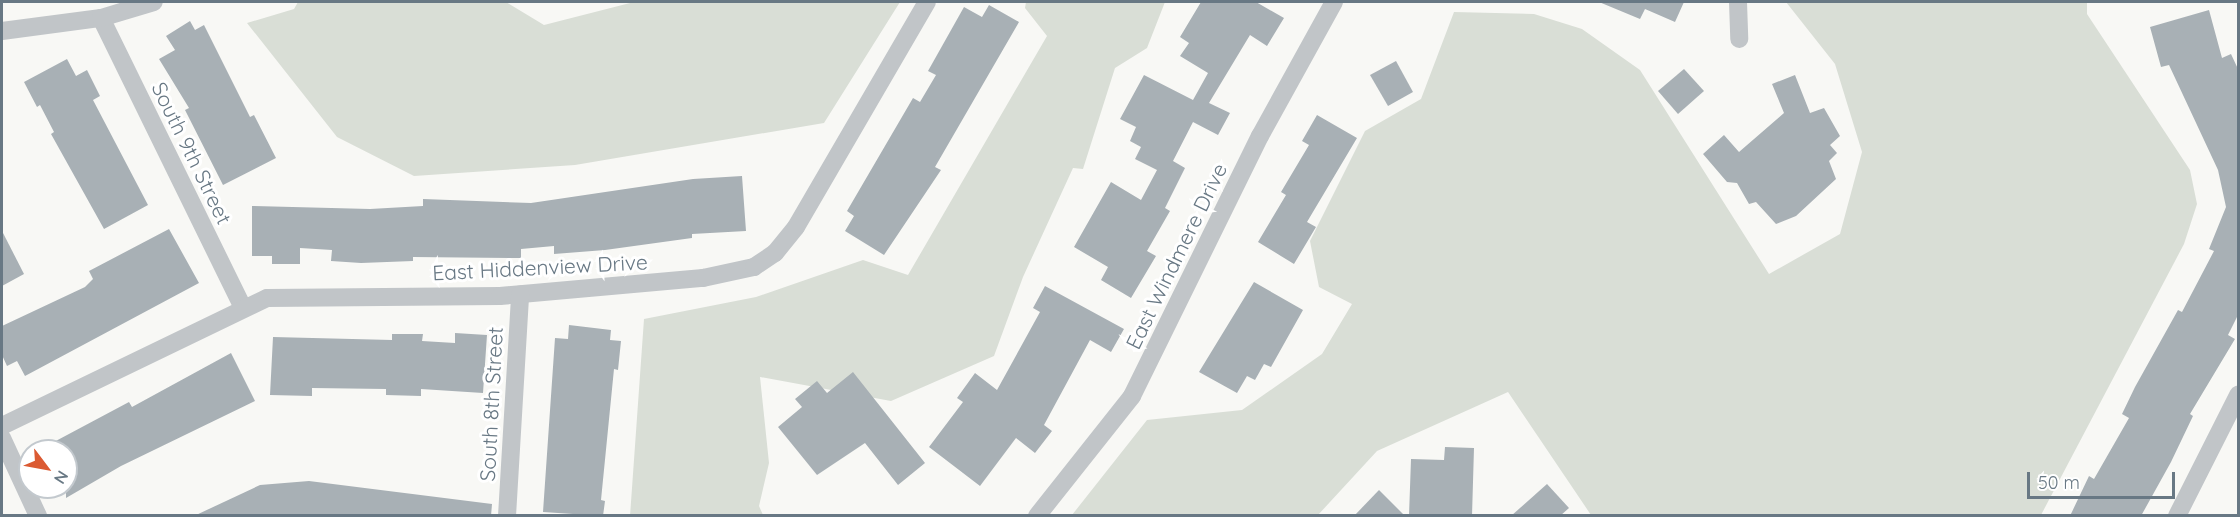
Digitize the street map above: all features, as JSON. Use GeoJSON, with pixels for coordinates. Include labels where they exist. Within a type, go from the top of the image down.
{"type":"FeatureCollection","features":[{"type":"Feature","properties":{"kind":"street"},"geometry":{"type":"LineString","coordinates":[[2,31],[101,18],[154,2]]}},
{"type":"Feature","properties":{"kind":"street","name":"East Hiddenview Drive"},"geometry":{"type":"LineString","coordinates":[[2,426],[267,298],[520,294],[732,274],[754,267],[775,253],[796,227],[927,2]]}},
{"type":"Feature","properties":{"kind":"street","name":"East Windmere Drive"},"geometry":{"type":"LineString","coordinates":[[1037,516],[1132,396],[1260,136],[1334,2]]}},
{"type":"Feature","properties":{"kind":"street"},"geometry":{"type":"LineString","coordinates":[[1738,2],[1739,39]]}},
{"type":"Feature","properties":{"kind":"street","name":"South 9th Street"},"geometry":{"type":"LineString","coordinates":[[101,18],[243,308]]}},
{"type":"Feature","properties":{"kind":"street","name":"South 8th Street"},"geometry":{"type":"LineString","coordinates":[[507,516],[520,294]]}},
{"type":"Feature","properties":{"kind":"street"},"geometry":{"type":"LineString","coordinates":[[2180,514],[2238,395]]}},
{"type":"Feature","properties":{"kind":"street"},"geometry":{"type":"LineString","coordinates":[[2,438],[38,516]]}},
{"type":"Feature","properties":{"kind":"shaded area"},"geometry":{"type":"Polygon","coordinates":[[[298,2],[506,2],[544,25],[634,2],[900,2],[824,123],[575,165],[414,176],[337,137],[247,23],[294,9],[298,2]]]}},
{"type":"Feature","properties":{"kind":"shaded area"},"geometry":{"type":"Polygon","coordinates":[[[1026,2],[1165,2],[1147,48],[1115,68],[1083,169],[1073,168],[1023,277],[994,356],[891,401],[760,377],[769,463],[759,506],[763,515],[630,516],[644,319],[756,297],[863,260],[908,275],[1047,36],[1025,8],[1026,2]]]}},
{"type":"Feature","properties":{"kind":"shaded area"},"geometry":{"type":"Polygon","coordinates":[[[1786,2],[2087,2],[2087,14],[2190,170],[2197,204],[2184,244],[2041,515],[1591,515],[1508,392],[1377,451],[1318,515],[1072,515],[1147,420],[1242,410],[1322,354],[1352,304],[1319,287],[1310,241],[1365,131],[1421,99],[1454,12],[1534,14],[1582,29],[1640,70],[1769,274],[1840,234],[1862,152],[1835,64],[1786,2]]]}},
{"type":"Feature","properties":{"kind":"building"},"geometry":{"type":"Polygon","coordinates":[[[1201,2],[1256,2],[1284,18],[1267,46],[1250,35],[1209,103],[1230,113],[1218,135],[1193,122],[1173,161],[1185,168],[1165,208],[1170,211],[1147,251],[1156,256],[1131,298],[1101,280],[1108,267],[1074,247],[1111,182],[1141,200],[1157,170],[1135,159],[1141,147],[1130,141],[1136,127],[1120,119],[1144,75],[1193,100],[1208,73],[1180,56],[1189,43],[1180,37],[1201,2]]]}},
{"type":"Feature","properties":{"kind":"building"},"geometry":{"type":"Polygon","coordinates":[[[1599,2],[1684,2],[1675,22],[1645,9],[1640,19],[1599,2]]]}},
{"type":"Feature","properties":{"kind":"building"},"geometry":{"type":"Polygon","coordinates":[[[989,5],[1019,22],[935,167],[941,170],[884,255],[845,231],[854,216],[847,211],[913,98],[920,102],[936,75],[928,71],[964,7],[982,17],[989,5]]]}},
{"type":"Feature","properties":{"kind":"building"},"geometry":{"type":"Polygon","coordinates":[[[2209,10],[2222,58],[2231,54],[2238,69],[2238,315],[2228,335],[2235,339],[2190,414],[2193,416],[2171,462],[2141,516],[2070,516],[2089,476],[2094,479],[2129,418],[2122,414],[2135,387],[2178,310],[2182,312],[2214,251],[2209,249],[2226,207],[2218,170],[2169,65],[2161,67],[2150,27],[2209,10]]]}},
{"type":"Feature","properties":{"kind":"building"},"geometry":{"type":"Polygon","coordinates":[[[190,21],[195,30],[204,25],[250,117],[254,115],[276,158],[223,185],[185,110],[189,108],[159,59],[175,50],[166,36],[190,21]]]}},
{"type":"Feature","properties":{"kind":"building"},"geometry":{"type":"Polygon","coordinates":[[[67,59],[76,76],[87,70],[100,96],[93,100],[148,205],[104,229],[51,134],[54,132],[40,105],[37,107],[24,82],[67,59]]]}},
{"type":"Feature","properties":{"kind":"building"},"geometry":{"type":"Polygon","coordinates":[[[1396,61],[1413,92],[1388,106],[1370,75],[1396,61]]]}},
{"type":"Feature","properties":{"kind":"building"},"geometry":{"type":"Polygon","coordinates":[[[1684,69],[1704,91],[1678,114],[1658,91],[1684,69]]]}},
{"type":"Feature","properties":{"kind":"building"},"geometry":{"type":"Polygon","coordinates":[[[1795,75],[1810,113],[1824,108],[1840,136],[1830,145],[1837,153],[1829,161],[1836,179],[1796,216],[1776,224],[1756,202],[1749,204],[1737,183],[1727,182],[1703,154],[1724,135],[1739,152],[1784,113],[1772,84],[1795,75]]]}},
{"type":"Feature","properties":{"kind":"building"},"geometry":{"type":"Polygon","coordinates":[[[1317,115],[1357,138],[1307,222],[1316,227],[1294,264],[1258,242],[1286,195],[1281,192],[1309,145],[1302,141],[1317,115]]]}},
{"type":"Feature","properties":{"kind":"building"},"geometry":{"type":"Polygon","coordinates":[[[742,176],[746,231],[692,234],[692,238],[605,250],[554,254],[554,246],[521,249],[521,258],[413,257],[413,261],[361,263],[331,261],[332,250],[300,248],[300,264],[272,264],[272,256],[252,256],[252,206],[370,209],[423,206],[423,199],[531,203],[693,179],[742,176]]]}},
{"type":"Feature","properties":{"kind":"building"},"geometry":{"type":"Polygon","coordinates":[[[169,229],[199,283],[25,376],[17,361],[7,366],[2,355],[2,326],[85,287],[93,279],[89,271],[169,229]]]}},
{"type":"Feature","properties":{"kind":"building"},"geometry":{"type":"Polygon","coordinates":[[[2,231],[24,274],[2,286],[2,231]]]}},
{"type":"Feature","properties":{"kind":"building"},"geometry":{"type":"Polygon","coordinates":[[[1254,282],[1303,310],[1271,367],[1264,364],[1255,380],[1247,376],[1237,393],[1199,372],[1254,282]]]}},
{"type":"Feature","properties":{"kind":"building"},"geometry":{"type":"Polygon","coordinates":[[[1045,286],[1124,329],[1111,352],[1090,340],[1044,425],[1052,431],[1035,453],[1016,438],[980,486],[929,447],[963,402],[957,398],[975,373],[997,390],[1040,312],[1033,308],[1045,286]]]}},
{"type":"Feature","properties":{"kind":"building"},"geometry":{"type":"Polygon","coordinates":[[[569,325],[611,330],[610,340],[621,341],[618,370],[614,369],[601,500],[605,501],[603,516],[543,512],[555,338],[568,339],[569,325]]]}},
{"type":"Feature","properties":{"kind":"building"},"geometry":{"type":"Polygon","coordinates":[[[455,333],[487,335],[483,393],[421,389],[421,396],[386,395],[386,389],[312,388],[312,396],[270,395],[273,337],[392,340],[392,334],[423,334],[422,341],[455,343],[455,333]]]}},
{"type":"Feature","properties":{"kind":"building"},"geometry":{"type":"Polygon","coordinates":[[[231,353],[255,401],[121,466],[78,491],[78,439],[60,439],[129,402],[132,407],[231,353]]]}},
{"type":"Feature","properties":{"kind":"building"},"geometry":{"type":"Polygon","coordinates":[[[853,372],[925,463],[898,485],[865,443],[817,475],[778,427],[802,407],[795,399],[817,381],[827,393],[853,372]]]}},
{"type":"Feature","properties":{"kind":"building"},"geometry":{"type":"Polygon","coordinates":[[[1445,447],[1474,448],[1472,516],[1409,516],[1411,459],[1444,460],[1445,447]]]}},
{"type":"Feature","properties":{"kind":"building"},"geometry":{"type":"Polygon","coordinates":[[[309,481],[492,504],[491,516],[194,516],[260,485],[309,481]]]}},
{"type":"Feature","properties":{"kind":"building"},"geometry":{"type":"Polygon","coordinates":[[[1547,484],[1569,508],[1560,516],[1511,516],[1547,484]]]}},
{"type":"Feature","properties":{"kind":"building"},"geometry":{"type":"Polygon","coordinates":[[[1379,490],[1405,516],[1354,516],[1379,490]]]}}]}
